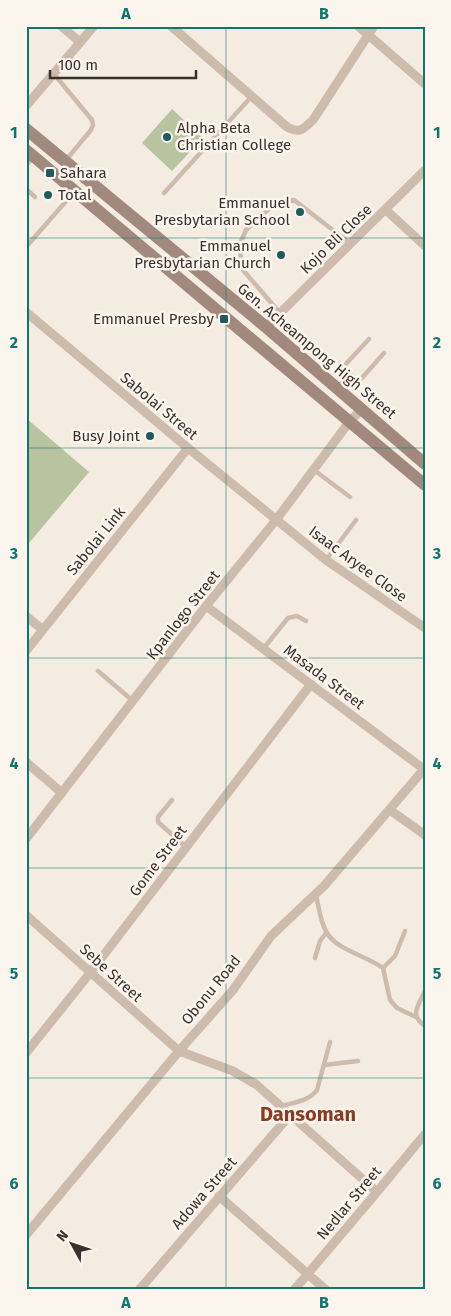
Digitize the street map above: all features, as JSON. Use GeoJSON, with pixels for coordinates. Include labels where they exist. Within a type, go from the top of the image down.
{"type":"FeatureCollection","features":[{"type":"Feature","properties":{"kind":"main road","name":"Gen. Acheampong High Street"},"geometry":{"type":"LineString","coordinates":[[26,129],[266,327],[425,464]]}},
{"type":"Feature","properties":{"kind":"main road"},"geometry":{"type":"LineString","coordinates":[[29,157],[75,191],[425,485]]}},
{"type":"Feature","properties":{"kind":"street"},"geometry":{"type":"LineString","coordinates":[[61,26],[80,42]]}},
{"type":"Feature","properties":{"kind":"street"},"geometry":{"type":"LineString","coordinates":[[26,106],[94,26]]}},
{"type":"Feature","properties":{"kind":"street"},"geometry":{"type":"LineString","coordinates":[[170,26],[287,127],[295,131],[304,129],[313,120],[374,26]]}},
{"type":"Feature","properties":{"kind":"street"},"geometry":{"type":"LineString","coordinates":[[358,26],[367,36],[424,84]]}},
{"type":"Feature","properties":{"kind":"street","name":"Kojo Bli Close"},"geometry":{"type":"LineString","coordinates":[[266,327],[425,170]]}},
{"type":"Feature","properties":{"kind":"street"},"geometry":{"type":"LineString","coordinates":[[386,210],[425,246]]}},
{"type":"Feature","properties":{"kind":"street","name":"Sabolai Street"},"geometry":{"type":"LineString","coordinates":[[26,312],[276,520]]}},
{"type":"Feature","properties":{"kind":"street","name":"Kpanlogo Street"},"geometry":{"type":"LineString","coordinates":[[26,839],[206,606],[362,409]]}},
{"type":"Feature","properties":{"kind":"street","name":"Sabolai Link"},"geometry":{"type":"LineString","coordinates":[[26,651],[188,448]]}},
{"type":"Feature","properties":{"kind":"street","name":"Isaac Aryee Close"},"geometry":{"type":"LineString","coordinates":[[276,520],[326,560],[425,628]]}},
{"type":"Feature","properties":{"kind":"street","name":"Masada Street"},"geometry":{"type":"LineString","coordinates":[[206,606],[424,769]]}},
{"type":"Feature","properties":{"kind":"street"},"geometry":{"type":"LineString","coordinates":[[26,616],[43,630]]}},
{"type":"Feature","properties":{"kind":"street","name":"Gome Street"},"geometry":{"type":"LineString","coordinates":[[26,1054],[311,684]]}},
{"type":"Feature","properties":{"kind":"street"},"geometry":{"type":"LineString","coordinates":[[26,762],[62,792]]}},
{"type":"Feature","properties":{"kind":"street","name":"Obonu Road"},"geometry":{"type":"LineString","coordinates":[[26,1235],[179,1050],[233,990],[271,936],[316,893],[424,769]]}},
{"type":"Feature","properties":{"kind":"street"},"geometry":{"type":"LineString","coordinates":[[390,810],[425,835]]}},
{"type":"Feature","properties":{"kind":"street","name":"Sebe Street"},"geometry":{"type":"LineString","coordinates":[[26,915],[179,1050],[233,1071],[257,1084],[377,1192]]}},
{"type":"Feature","properties":{"kind":"street","name":"Adowa Street"},"geometry":{"type":"LineString","coordinates":[[139,1290],[290,1115]]}},
{"type":"Feature","properties":{"kind":"street","name":"Nedlar Street"},"geometry":{"type":"LineString","coordinates":[[294,1290],[425,1134]]}},
{"type":"Feature","properties":{"kind":"street"},"geometry":{"type":"LineString","coordinates":[[219,1196],[326,1290]]}},
{"type":"Feature","properties":{"kind":"lane"},"geometry":{"type":"LineString","coordinates":[[54,73],[92,120],[93,125],[65,161]]}},
{"type":"Feature","properties":{"kind":"lane"},"geometry":{"type":"LineString","coordinates":[[164,193],[252,96]]}},
{"type":"Feature","properties":{"kind":"lane"},"geometry":{"type":"LineString","coordinates":[[26,189],[35,197]]}},
{"type":"Feature","properties":{"kind":"lane"},"geometry":{"type":"LineString","coordinates":[[26,247],[75,191]]}},
{"type":"Feature","properties":{"kind":"lane"},"geometry":{"type":"LineString","coordinates":[[280,314],[243,270],[239,246],[246,230],[272,206],[294,200],[351,244]]}},
{"type":"Feature","properties":{"kind":"lane"},"geometry":{"type":"LineString","coordinates":[[369,340],[345,365],[345,369],[355,379],[362,378],[384,353]]}},
{"type":"Feature","properties":{"kind":"lane"},"geometry":{"type":"LineString","coordinates":[[337,388],[350,374]]}},
{"type":"Feature","properties":{"kind":"lane"},"geometry":{"type":"LineString","coordinates":[[314,470],[350,497]]}},
{"type":"Feature","properties":{"kind":"lane"},"geometry":{"type":"LineString","coordinates":[[326,560],[356,520]]}},
{"type":"Feature","properties":{"kind":"lane"},"geometry":{"type":"LineString","coordinates":[[263,649],[288,618],[297,616],[306,621]]}},
{"type":"Feature","properties":{"kind":"lane"},"geometry":{"type":"LineString","coordinates":[[98,671],[133,701]]}},
{"type":"Feature","properties":{"kind":"lane"},"geometry":{"type":"LineString","coordinates":[[172,800],[158,817],[158,822],[186,847]]}},
{"type":"Feature","properties":{"kind":"lane"},"geometry":{"type":"LineString","coordinates":[[316,893],[326,933],[337,943],[383,968],[390,1000],[398,1008],[416,1017],[425,1026]]}},
{"type":"Feature","properties":{"kind":"lane"},"geometry":{"type":"LineString","coordinates":[[383,968],[395,956],[405,930]]}},
{"type":"Feature","properties":{"kind":"lane"},"geometry":{"type":"LineString","coordinates":[[315,958],[320,941],[326,933]]}},
{"type":"Feature","properties":{"kind":"lane"},"geometry":{"type":"LineString","coordinates":[[416,1017],[416,1011],[425,991]]}},
{"type":"Feature","properties":{"kind":"lane"},"geometry":{"type":"LineString","coordinates":[[282,1106],[314,1095],[330,1042]]}},
{"type":"Feature","properties":{"kind":"lane"},"geometry":{"type":"LineString","coordinates":[[324,1064],[358,1061]]}},
{"type":"Feature","properties":{"kind":"green space"},"geometry":{"type":"Polygon","coordinates":[[[172,109],[203,138],[172,171],[142,143],[172,109]]]}},
{"type":"Feature","properties":{"kind":"green space"},"geometry":{"type":"Polygon","coordinates":[[[26,418],[89,472],[29,543],[26,540],[26,418]]]}},
{"type":"Feature","properties":{"kind":"place","name":"Alpha Beta Christian College"},"geometry":{"type":"Point","coordinates":[167,137]}},
{"type":"Feature","properties":{"kind":"place","name":"Sahara"},"geometry":{"type":"Point","coordinates":[50,173]}},
{"type":"Feature","properties":{"kind":"place","name":"Total"},"geometry":{"type":"Point","coordinates":[48,195]}},
{"type":"Feature","properties":{"kind":"place","name":"Emmanuel Presbytarian School"},"geometry":{"type":"Point","coordinates":[300,212]}},
{"type":"Feature","properties":{"kind":"place","name":"Emmanuel Presbytarian Church"},"geometry":{"type":"Point","coordinates":[281,255]}},
{"type":"Feature","properties":{"kind":"place","name":"Emmanuel Presby"},"geometry":{"type":"Point","coordinates":[224,319]}},
{"type":"Feature","properties":{"kind":"place","name":"Busy Joint"},"geometry":{"type":"Point","coordinates":[150,436]}},
{"type":"Feature","properties":{"kind":"district","name":"Dansoman"},"geometry":{"type":"Point","coordinates":[308,1114]}}]}
